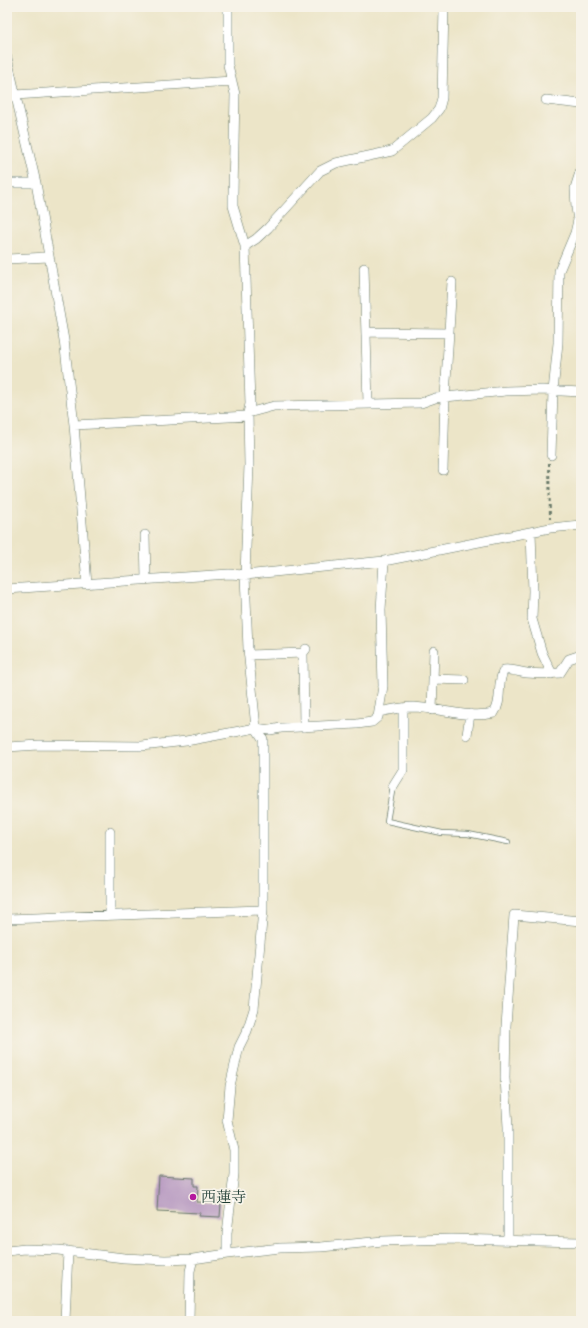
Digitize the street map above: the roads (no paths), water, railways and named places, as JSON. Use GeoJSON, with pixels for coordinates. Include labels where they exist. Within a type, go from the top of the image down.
{"type":"FeatureCollection","features":[{"type":"Feature","properties":{"kind":"street"},"geometry":{"type":"LineString","coordinates":[[227,1254],[226,1233],[234,1174],[234,1150],[227,1120],[230,1086],[239,1047],[247,1031],[254,1009],[263,910],[263,739],[256,728],[249,655],[245,575],[249,465],[248,415],[250,404],[245,246],[233,206],[234,94],[227,53],[228,7]]}},
{"type":"Feature","properties":{"kind":"street"},"geometry":{"type":"LineString","coordinates":[[245,246],[256,239],[268,228],[320,171],[336,163],[392,151],[432,118],[439,109],[442,98],[444,7]]}},
{"type":"Feature","properties":{"kind":"street"},"geometry":{"type":"LineString","coordinates":[[7,58],[36,183],[64,340],[74,425],[86,584]]}},
{"type":"Feature","properties":{"kind":"street"},"geometry":{"type":"LineString","coordinates":[[15,95],[232,81]]}},
{"type":"Feature","properties":{"kind":"street"},"geometry":{"type":"LineString","coordinates":[[546,100],[581,104]]}},
{"type":"Feature","properties":{"kind":"street"},"geometry":{"type":"LineString","coordinates":[[551,455],[553,391],[558,343],[559,271],[575,233],[578,220],[578,192],[575,188],[581,169]]}},
{"type":"Feature","properties":{"kind":"street"},"geometry":{"type":"LineString","coordinates":[[7,183],[36,183]]}},
{"type":"Feature","properties":{"kind":"street"},"geometry":{"type":"LineString","coordinates":[[7,259],[49,257]]}},
{"type":"Feature","properties":{"kind":"street"},"geometry":{"type":"LineString","coordinates":[[364,268],[368,403]]}},
{"type":"Feature","properties":{"kind":"street"},"geometry":{"type":"LineString","coordinates":[[443,470],[445,397],[452,282]]}},
{"type":"Feature","properties":{"kind":"street"},"geometry":{"type":"LineString","coordinates":[[366,332],[449,333]]}},
{"type":"Feature","properties":{"kind":"street"},"geometry":{"type":"LineString","coordinates":[[74,425],[248,415],[274,406],[421,403],[435,398],[506,391],[542,390],[581,392]]}},
{"type":"Feature","properties":{"kind":"street"},"geometry":{"type":"LineString","coordinates":[[7,590],[229,574],[245,575],[384,561],[550,528],[581,525]]}},
{"type":"Feature","properties":{"kind":"street"},"geometry":{"type":"LineString","coordinates":[[531,532],[532,619],[542,653],[552,674]]}},
{"type":"Feature","properties":{"kind":"street"},"geometry":{"type":"LineString","coordinates":[[145,535],[146,580]]}},
{"type":"Feature","properties":{"kind":"street"},"geometry":{"type":"LineString","coordinates":[[7,747],[39,745],[142,746],[186,741],[256,728],[270,730],[372,722],[378,717],[382,686],[381,610],[384,561]]}},
{"type":"Feature","properties":{"kind":"street"},"geometry":{"type":"LineString","coordinates":[[432,710],[434,650]]}},
{"type":"Feature","properties":{"kind":"street"},"geometry":{"type":"LineString","coordinates":[[249,655],[304,651],[304,727]]}},
{"type":"Feature","properties":{"kind":"street"},"geometry":{"type":"LineString","coordinates":[[379,712],[413,707],[470,714],[494,713],[497,709],[498,703],[500,676],[504,670],[528,673],[560,673],[569,659],[581,655]]}},
{"type":"Feature","properties":{"kind":"street"},"geometry":{"type":"LineString","coordinates":[[433,679],[464,680]]}},
{"type":"Feature","properties":{"kind":"street"},"geometry":{"type":"LineString","coordinates":[[393,786],[403,770],[403,708]]}},
{"type":"Feature","properties":{"kind":"street"},"geometry":{"type":"LineString","coordinates":[[467,735],[470,714]]}},
{"type":"Feature","properties":{"kind":"street"},"geometry":{"type":"LineString","coordinates":[[110,832],[110,914]]}},
{"type":"Feature","properties":{"kind":"street"},"geometry":{"type":"LineString","coordinates":[[7,919],[110,914],[263,910]]}},
{"type":"Feature","properties":{"kind":"street"},"geometry":{"type":"LineString","coordinates":[[508,1240],[508,1127],[505,1078],[506,1026],[514,915],[581,921]]}},
{"type":"Feature","properties":{"kind":"street"},"geometry":{"type":"LineString","coordinates":[[7,1251],[25,1249],[68,1251],[124,1258],[165,1260],[192,1259],[280,1248],[321,1247],[384,1241],[451,1239],[581,1242]]}},
{"type":"Feature","properties":{"kind":"street"},"geometry":{"type":"LineString","coordinates":[[65,1321],[68,1251]]}},
{"type":"Feature","properties":{"kind":"street"},"geometry":{"type":"LineString","coordinates":[[189,1321],[190,1271],[192,1259]]}},
{"type":"Feature","properties":{"kind":"lane"},"geometry":{"type":"LineString","coordinates":[[393,786],[387,821],[442,832],[468,834],[508,842]]}},
{"type":"Feature","properties":{"kind":"place","name":"西蓮寺"},"geometry":{"type":"Point","coordinates":[193,1197]}}]}
